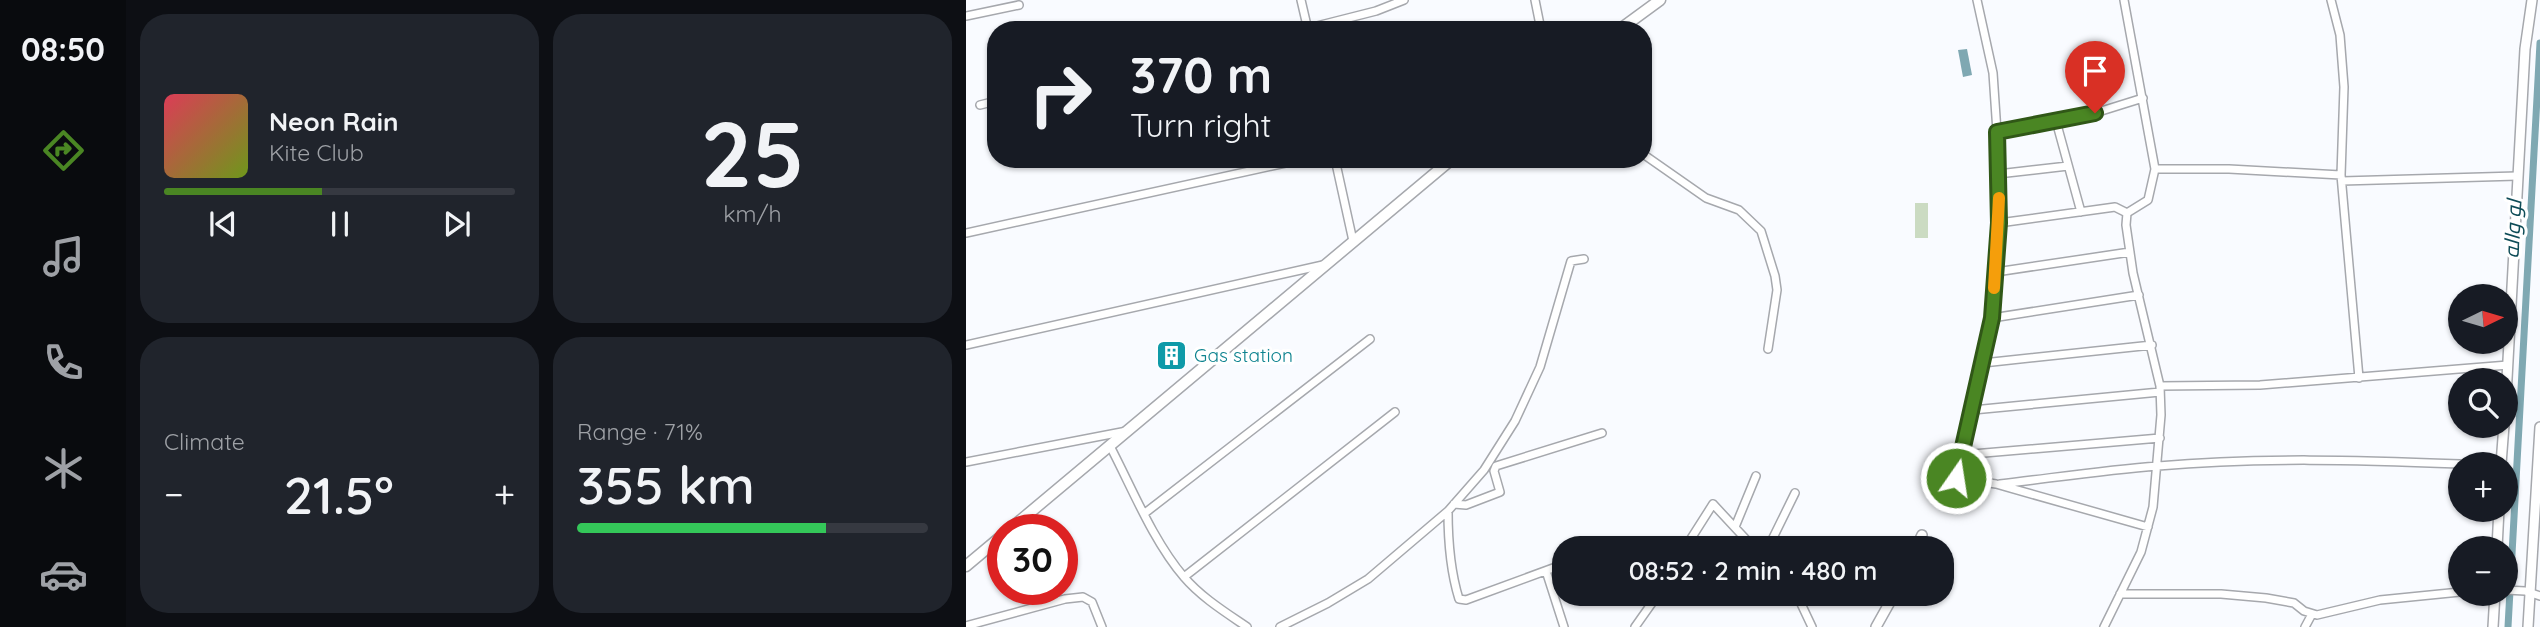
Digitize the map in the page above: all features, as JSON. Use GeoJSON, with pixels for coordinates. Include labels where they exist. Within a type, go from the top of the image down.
{"type":"FeatureCollection","features":[{"type":"Feature","properties":{"kind":"main road"},"geometry":{"type":"LineString","coordinates":[[1632,21],[1661,0]]}},
{"type":"Feature","properties":{"kind":"main road"},"geometry":{"type":"LineString","coordinates":[[1028,514],[1441,168]]}},
{"type":"Feature","properties":{"kind":"main road"},"geometry":{"type":"LineString","coordinates":[[966,566],[987,548]]}},
{"type":"Feature","properties":{"kind":"street"},"geometry":{"type":"LineString","coordinates":[[1301,0],[1305,21]]}},
{"type":"Feature","properties":{"kind":"street"},"geometry":{"type":"LineString","coordinates":[[1337,21],[1376,11],[1404,0]]}},
{"type":"Feature","properties":{"kind":"street"},"geometry":{"type":"LineString","coordinates":[[1535,0],[1540,21]]}},
{"type":"Feature","properties":{"kind":"street"},"geometry":{"type":"LineString","coordinates":[[1977,0],[1993,73],[1999,223],[1992,318],[1956,478],[1996,484],[2148,527]]}},
{"type":"Feature","properties":{"kind":"street"},"geometry":{"type":"LineString","coordinates":[[2124,0],[2155,169],[2148,200],[2127,213]]}},
{"type":"Feature","properties":{"kind":"street"},"geometry":{"type":"LineString","coordinates":[[2331,0],[2340,35],[2344,88],[2342,178],[2359,378]]}},
{"type":"Feature","properties":{"kind":"street"},"geometry":{"type":"LineString","coordinates":[[2508,368],[2525,49],[2532,0]]}},
{"type":"Feature","properties":{"kind":"street"},"geometry":{"type":"LineString","coordinates":[[966,16],[1020,5]]}},
{"type":"Feature","properties":{"kind":"street"},"geometry":{"type":"LineString","coordinates":[[1997,132],[2095,113],[2143,98]]}},
{"type":"Feature","properties":{"kind":"street"},"geometry":{"type":"LineString","coordinates":[[980,105],[987,103]]}},
{"type":"Feature","properties":{"kind":"street"},"geometry":{"type":"LineString","coordinates":[[2056,121],[2081,212]]}},
{"type":"Feature","properties":{"kind":"street"},"geometry":{"type":"LineString","coordinates":[[1652,160],[1706,198],[1740,210],[1761,230],[1777,290],[1768,349]]}},
{"type":"Feature","properties":{"kind":"street"},"geometry":{"type":"LineString","coordinates":[[1998,174],[2068,166]]}},
{"type":"Feature","properties":{"kind":"street"},"geometry":{"type":"LineString","coordinates":[[966,233],[1263,168]]}},
{"type":"Feature","properties":{"kind":"street"},"geometry":{"type":"LineString","coordinates":[[1337,168],[1353,241]]}},
{"type":"Feature","properties":{"kind":"street"},"geometry":{"type":"LineString","coordinates":[[2155,169],[2229,169],[2342,178],[2517,176]]}},
{"type":"Feature","properties":{"kind":"street"},"geometry":{"type":"LineString","coordinates":[[1999,223],[2115,207],[2127,213]]}},
{"type":"Feature","properties":{"kind":"street"},"geometry":{"type":"LineString","coordinates":[[2104,627],[2141,552],[2153,507],[2160,438],[2160,389],[2130,252],[2127,213]]}},
{"type":"Feature","properties":{"kind":"street"},"geometry":{"type":"LineString","coordinates":[[1996,272],[2130,252]]}},
{"type":"Feature","properties":{"kind":"street"},"geometry":{"type":"LineString","coordinates":[[1280,627],[1368,579],[1448,511],[1484,470],[1514,421],[1539,367],[1571,261],[1584,259]]}},
{"type":"Feature","properties":{"kind":"street"},"geometry":{"type":"LineString","coordinates":[[966,345],[1324,265]]}},
{"type":"Feature","properties":{"kind":"street"},"geometry":{"type":"LineString","coordinates":[[1992,318],[2139,295]]}},
{"type":"Feature","properties":{"kind":"street"},"geometry":{"type":"LineString","coordinates":[[1144,513],[1370,339]]}},
{"type":"Feature","properties":{"kind":"street"},"geometry":{"type":"LineString","coordinates":[[1983,363],[2152,345]]}},
{"type":"Feature","properties":{"kind":"street"},"geometry":{"type":"LineString","coordinates":[[1973,410],[2160,389],[2359,378],[2508,365]]}},
{"type":"Feature","properties":{"kind":"street"},"geometry":{"type":"LineString","coordinates":[[1184,577],[1395,412]]}},
{"type":"Feature","properties":{"kind":"street"},"geometry":{"type":"LineString","coordinates":[[2528,627],[2528,592],[2537,530],[2540,427]]}},
{"type":"Feature","properties":{"kind":"street"},"geometry":{"type":"LineString","coordinates":[[966,462],[1127,430]]}},
{"type":"Feature","properties":{"kind":"street"},"geometry":{"type":"LineString","coordinates":[[1454,504],[1466,505],[1500,492],[1494,471],[1496,466],[1602,433]]}},
{"type":"Feature","properties":{"kind":"street"},"geometry":{"type":"LineString","coordinates":[[1961,455],[2160,438]]}},
{"type":"Feature","properties":{"kind":"street"},"geometry":{"type":"LineString","coordinates":[[1110,446],[1144,513],[1184,577],[1247,627]]}},
{"type":"Feature","properties":{"kind":"street"},"geometry":{"type":"LineString","coordinates":[[1996,484],[2158,466],[2346,459],[2448,463]]}},
{"type":"Feature","properties":{"kind":"street"},"geometry":{"type":"LineString","coordinates":[[1735,527],[1756,476]]}},
{"type":"Feature","properties":{"kind":"street"},"geometry":{"type":"LineString","coordinates":[[1774,536],[1795,493]]}},
{"type":"Feature","properties":{"kind":"street"},"geometry":{"type":"LineString","coordinates":[[1693,536],[1713,504],[1743,536]]}},
{"type":"Feature","properties":{"kind":"street"},"geometry":{"type":"LineString","coordinates":[[1448,511],[1450,558],[1459,600],[1466,600],[1552,569]]}},
{"type":"Feature","properties":{"kind":"street"},"geometry":{"type":"LineString","coordinates":[[1546,571],[1564,627]]}},
{"type":"Feature","properties":{"kind":"street"},"geometry":{"type":"LineString","coordinates":[[2518,591],[2540,596]]}},
{"type":"Feature","properties":{"kind":"street"},"geometry":{"type":"LineString","coordinates":[[2120,594],[2221,594],[2266,598],[2294,604],[2317,615],[2380,600],[2448,593]]}},
{"type":"Feature","properties":{"kind":"street"},"geometry":{"type":"LineString","coordinates":[[966,626],[1065,599],[1083,597],[1092,602],[1102,627]]}},
{"type":"Feature","properties":{"kind":"street"},"geometry":{"type":"LineString","coordinates":[[1635,627],[1650,606]]}},
{"type":"Feature","properties":{"kind":"street"},"geometry":{"type":"LineString","coordinates":[[1803,606],[1812,627]]}},
{"type":"Feature","properties":{"kind":"street"},"geometry":{"type":"LineString","coordinates":[[1876,627],[1888,606]]}},
{"type":"Feature","properties":{"kind":"street"},"geometry":{"type":"LineString","coordinates":[[2493,627],[2494,606]]}},
{"type":"Feature","properties":{"kind":"street"},"geometry":{"type":"LineString","coordinates":[[2305,627],[2312,614]]}},
{"type":"Feature","properties":{"kind":"green space"},"geometry":{"type":"Polygon","coordinates":[[[1915,203],[1928,203],[1928,238],[1915,238],[1915,203]]]}},
{"type":"Feature","properties":{"kind":"water"},"geometry":{"type":"Polygon","coordinates":[[[1967,49],[1972,75],[1963,77],[1958,50],[1967,49]]]}},
{"type":"Feature","properties":{"kind":"waterway","name":"لو واله"},"geometry":{"type":"LineString","coordinates":[[2508,627],[2540,43]]}},
{"type":"Feature","properties":{"kind":"slow traffic"},"geometry":{"type":"LineString","coordinates":[[1994,288],[1999,198]]}},
{"type":"Feature","properties":{"kind":"place","name":"Gas station"},"geometry":{"type":"Point","coordinates":[1171,355]}},
{"type":"Feature","properties":{"kind":"route"},"geometry":{"type":"LineString","coordinates":[[1956,478],[1992,318],[1999,223],[1997,132],[2095,113]]}}]}
